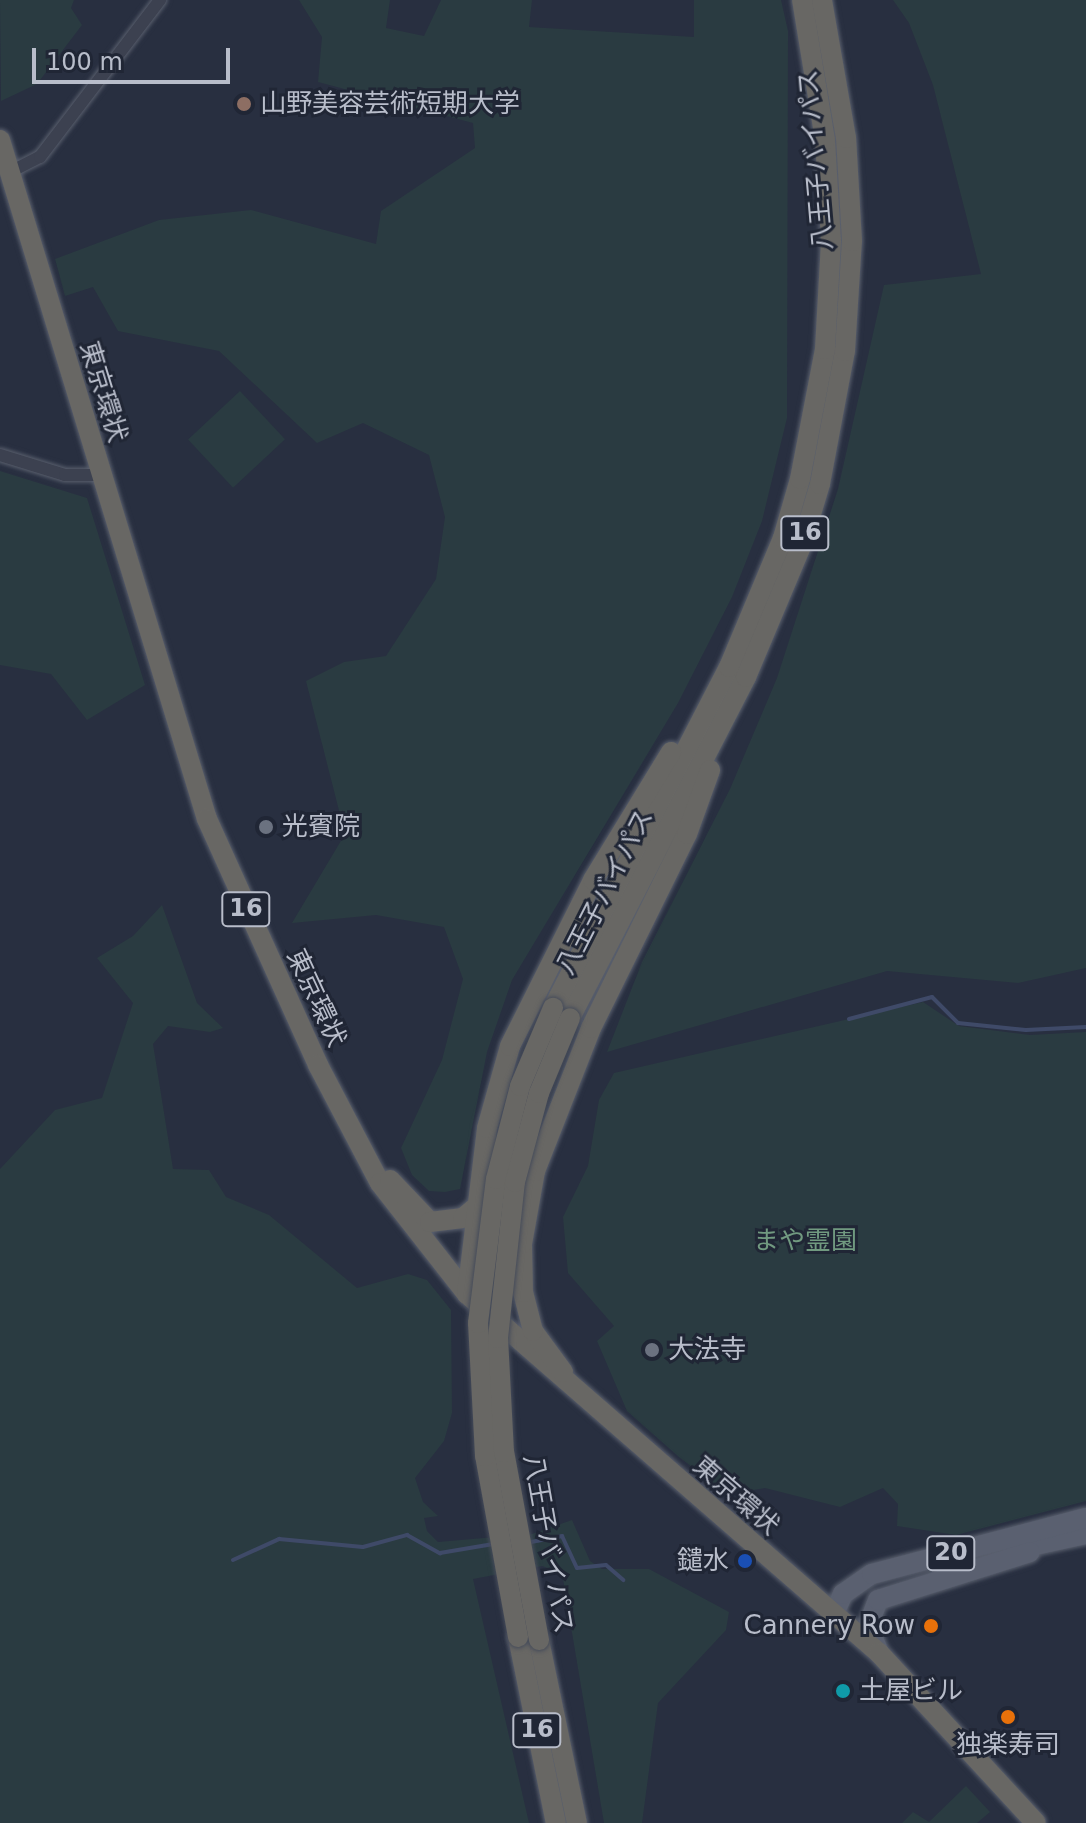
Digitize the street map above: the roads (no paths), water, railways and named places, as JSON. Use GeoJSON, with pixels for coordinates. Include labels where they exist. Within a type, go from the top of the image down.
{"type":"FeatureCollection","features":[{"type":"Feature","properties":{"kind":"highway","name":"八王子バイパス"},"geometry":{"type":"LineString","coordinates":[[577,1823],[504,1452],[498,1338],[515,1182],[561,1013],[729,667],[783,538],[825,349],[831,200],[802,0]]}},
{"type":"Feature","properties":{"kind":"highway","name":"八王子バイパス"},"geometry":{"type":"LineString","coordinates":[[556,1823],[485,1456],[478,1323],[496,1179],[520,1086],[735,698],[802,544],[820,484],[845,351],[851,199],[822,0]]}},
{"type":"Feature","properties":{"kind":"highway","name":"東京環状"},"geometry":{"type":"LineString","coordinates":[[0,140],[12,171],[207,819],[362,1152],[406,1223],[467,1294],[834,1614]]}},
{"type":"Feature","properties":{"kind":"highway","name":"16"},"geometry":{"type":"LineString","coordinates":[[467,1294],[475,1208],[498,1079],[531,997],[593,880],[729,667]]}},
{"type":"Feature","properties":{"kind":"highway","name":"16"},"geometry":{"type":"LineString","coordinates":[[572,1388],[533,1331],[522,1262],[530,1195],[549,1133],[601,1006],[687,834],[735,698]]}},
{"type":"Feature","properties":{"kind":"highway","name":"16"},"geometry":{"type":"LineString","coordinates":[[362,1152],[430,1222],[463,1218],[475,1208]]}},
{"type":"Feature","properties":{"kind":"highway"},"geometry":{"type":"LineString","coordinates":[[485,1311],[513,1290],[522,1262]]}},
{"type":"Feature","properties":{"kind":"highway","name":"16"},"geometry":{"type":"LineString","coordinates":[[834,1614],[879,1653],[1036,1823]]}},
{"type":"Feature","properties":{"kind":"main road","name":"20"},"geometry":{"type":"LineString","coordinates":[[834,1614],[843,1594],[872,1574],[1086,1518]]}},
{"type":"Feature","properties":{"kind":"main road","name":"20"},"geometry":{"type":"LineString","coordinates":[[834,1614],[878,1585],[1086,1534]]}},
{"type":"Feature","properties":{"kind":"main road","name":"20"},"geometry":{"type":"LineString","coordinates":[[879,1653],[868,1626],[878,1600],[994,1566],[1044,1544]]}},
{"type":"Feature","properties":{"kind":"street"},"geometry":{"type":"LineString","coordinates":[[12,171],[40,157],[160,0]]}},
{"type":"Feature","properties":{"kind":"street"},"geometry":{"type":"LineString","coordinates":[[0,455],[65,475],[101,475]]}},
{"type":"Feature","properties":{"kind":"waterway"},"geometry":{"type":"LineString","coordinates":[[849,1019],[932,997],[958,1023],[1026,1030],[1086,1027]]}},
{"type":"Feature","properties":{"kind":"waterway"},"geometry":{"type":"LineString","coordinates":[[233,1560],[279,1539],[363,1547],[407,1535],[440,1553],[493,1544]]}},
{"type":"Feature","properties":{"kind":"waterway"},"geometry":{"type":"LineString","coordinates":[[526,1543],[562,1536],[577,1568],[606,1565],[623,1580]]}},
{"type":"Feature","properties":{"kind":"place","name":"山野美容芸術短期大学"},"geometry":{"type":"Point","coordinates":[244,104]}},
{"type":"Feature","properties":{"kind":"place","name":"光賓院"},"geometry":{"type":"Point","coordinates":[266,827]}},
{"type":"Feature","properties":{"kind":"place","name":"大法寺"},"geometry":{"type":"Point","coordinates":[652,1350]}},
{"type":"Feature","properties":{"kind":"place","name":"鑓水"},"geometry":{"type":"Point","coordinates":[745,1561]}},
{"type":"Feature","properties":{"kind":"place","name":"Cannery Row"},"geometry":{"type":"Point","coordinates":[931,1626]}},
{"type":"Feature","properties":{"kind":"place","name":"土屋ビル"},"geometry":{"type":"Point","coordinates":[843,1691]}},
{"type":"Feature","properties":{"kind":"place","name":"独楽寿司"},"geometry":{"type":"Point","coordinates":[1008,1717]}},
{"type":"Feature","properties":{"kind":"park label","name":"まや霊園"},"geometry":{"type":"Point","coordinates":[805,1241]}}]}
